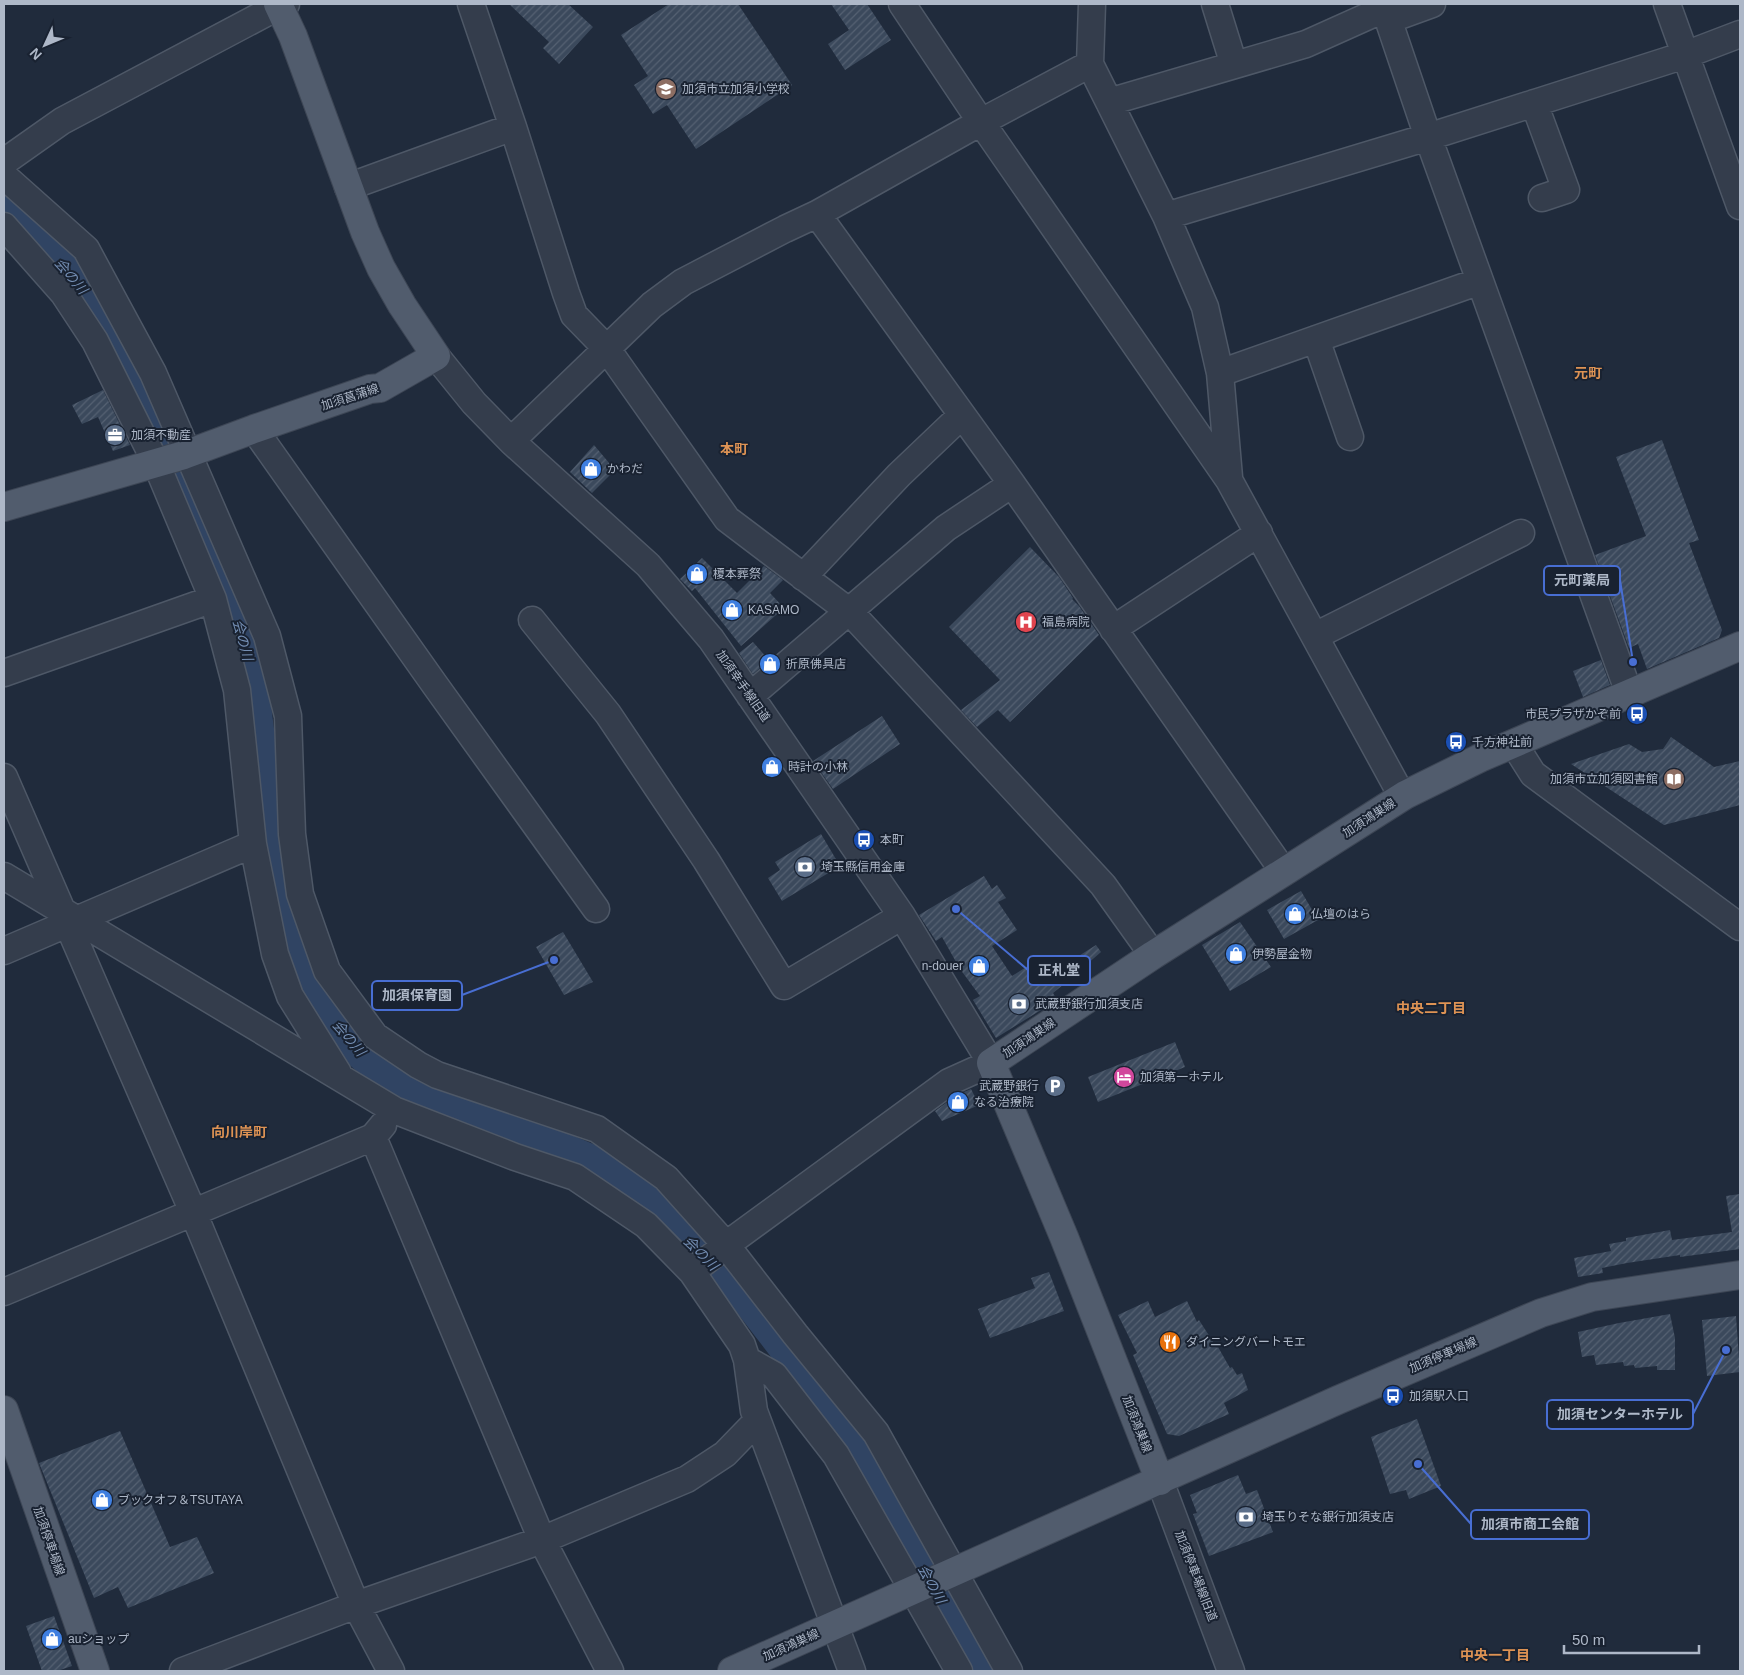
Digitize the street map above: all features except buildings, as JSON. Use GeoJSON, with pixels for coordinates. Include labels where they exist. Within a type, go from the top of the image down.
{"type":"FeatureCollection","features":[{"type":"Feature","properties":{"kind":"main road"},"geometry":{"type":"LineString","coordinates":[[281,4],[365,232],[402,305],[436,356]]}},
{"type":"Feature","properties":{"kind":"main road","name":"加須菖蒲線"},"geometry":{"type":"LineString","coordinates":[[4,507],[172,459],[370,389],[380,388],[436,356]]}},
{"type":"Feature","properties":{"kind":"main road","name":"加須鴻巣線"},"geometry":{"type":"LineString","coordinates":[[732,1671],[1160,1481],[1064,1237],[991,1063],[1153,955],[1405,795],[1514,744],[1740,646]]}},
{"type":"Feature","properties":{"kind":"main road","name":"加須停車場線"},"geometry":{"type":"LineString","coordinates":[[1160,1481],[1338,1400],[1541,1313],[1592,1297],[1740,1276]]}},
{"type":"Feature","properties":{"kind":"main road","name":"加須停車場線"},"geometry":{"type":"LineString","coordinates":[[4,1410],[95,1671]]}},
{"type":"Feature","properties":{"kind":"street"},"geometry":{"type":"LineString","coordinates":[[4,162],[62,121],[281,4]]}},
{"type":"Feature","properties":{"kind":"street"},"geometry":{"type":"LineString","coordinates":[[471,4],[574,315],[607,349],[727,519],[850,612],[1103,885],[1153,955]]}},
{"type":"Feature","properties":{"kind":"street"},"geometry":{"type":"LineString","coordinates":[[902,4],[981,122],[1229,480],[1396,785],[1405,795]]}},
{"type":"Feature","properties":{"kind":"street"},"geometry":{"type":"LineString","coordinates":[[1092,4],[1090,64],[1166,216],[1205,307],[1220,373],[1229,480]]}},
{"type":"Feature","properties":{"kind":"street"},"geometry":{"type":"LineString","coordinates":[[1216,4],[1234,65]]}},
{"type":"Feature","properties":{"kind":"street"},"geometry":{"type":"LineString","coordinates":[[1109,102],[1306,44],[1385,11],[1432,4]]}},
{"type":"Feature","properties":{"kind":"street"},"geometry":{"type":"LineString","coordinates":[[1667,4],[1740,206]]}},
{"type":"Feature","properties":{"kind":"street"},"geometry":{"type":"LineString","coordinates":[[1385,11],[1428,137],[1629,693]]}},
{"type":"Feature","properties":{"kind":"street"},"geometry":{"type":"LineString","coordinates":[[1166,216],[1428,137],[1685,55],[1740,34]]}},
{"type":"Feature","properties":{"kind":"street"},"geometry":{"type":"LineString","coordinates":[[511,441],[652,305],[683,282],[817,214],[981,122],[1090,64]]}},
{"type":"Feature","properties":{"kind":"street"},"geometry":{"type":"LineString","coordinates":[[1534,103],[1566,190],[1542,198]]}},
{"type":"Feature","properties":{"kind":"street"},"geometry":{"type":"LineString","coordinates":[[348,187],[513,127]]}},
{"type":"Feature","properties":{"kind":"street"},"geometry":{"type":"LineString","coordinates":[[4,176],[86,249],[153,373],[172,459],[213,599],[237,690],[253,844],[275,954],[290,996],[342,1078]]}},
{"type":"Feature","properties":{"kind":"street"},"geometry":{"type":"LineString","coordinates":[[817,214],[1012,484],[1284,872]]}},
{"type":"Feature","properties":{"kind":"street"},"geometry":{"type":"LineString","coordinates":[[6,231],[64,294],[172,459],[267,636],[288,716],[292,834],[300,894],[328,971],[375,1036],[418,1066],[437,1075],[597,1129],[666,1178],[726,1245],[876,1433],[935,1581],[959,1671]]}},
{"type":"Feature","properties":{"kind":"street"},"geometry":{"type":"LineString","coordinates":[[1220,373],[1480,281]]}},
{"type":"Feature","properties":{"kind":"street"},"geometry":{"type":"LineString","coordinates":[[1316,339],[1350,437]]}},
{"type":"Feature","properties":{"kind":"street","name":"加須幸手線旧道"},"geometry":{"type":"LineString","coordinates":[[436,356],[474,403],[511,441],[648,565],[711,639],[902,916],[991,1063]]}},
{"type":"Feature","properties":{"kind":"street"},"geometry":{"type":"LineString","coordinates":[[803,577],[899,475],[962,415]]}},
{"type":"Feature","properties":{"kind":"street"},"geometry":{"type":"LineString","coordinates":[[254,429],[596,908]]}},
{"type":"Feature","properties":{"kind":"street"},"geometry":{"type":"LineString","coordinates":[[750,696],[946,528],[1012,484]]}},
{"type":"Feature","properties":{"kind":"street"},"geometry":{"type":"LineString","coordinates":[[1112,629],[1259,533]]}},
{"type":"Feature","properties":{"kind":"street"},"geometry":{"type":"LineString","coordinates":[[1315,636],[1521,533]]}},
{"type":"Feature","properties":{"kind":"street"},"geometry":{"type":"LineString","coordinates":[[4,673],[213,599]]}},
{"type":"Feature","properties":{"kind":"street"},"geometry":{"type":"LineString","coordinates":[[532,620],[608,714],[706,860],[784,986],[902,916]]}},
{"type":"Feature","properties":{"kind":"street"},"geometry":{"type":"LineString","coordinates":[[1514,744],[1534,774],[1740,928]]}},
{"type":"Feature","properties":{"kind":"street"},"geometry":{"type":"LineString","coordinates":[[4,777],[69,918],[356,1605],[391,1671]]}},
{"type":"Feature","properties":{"kind":"street"},"geometry":{"type":"LineString","coordinates":[[4,951],[69,918],[253,844]]}},
{"type":"Feature","properties":{"kind":"street"},"geometry":{"type":"LineString","coordinates":[[4,876],[69,918],[394,1110],[515,1157],[575,1177],[646,1225],[692,1272],[742,1345],[747,1360],[757,1421],[852,1671]]}},
{"type":"Feature","properties":{"kind":"street"},"geometry":{"type":"LineString","coordinates":[[692,1272],[949,1082],[991,1063]]}},
{"type":"Feature","properties":{"kind":"street"},"geometry":{"type":"LineString","coordinates":[[4,1292],[373,1138],[394,1110]]}},
{"type":"Feature","properties":{"kind":"street"},"geometry":{"type":"LineString","coordinates":[[373,1138],[542,1540],[610,1671]]}},
{"type":"Feature","properties":{"kind":"street"},"geometry":{"type":"LineString","coordinates":[[747,1360],[774,1375],[935,1581],[1009,1671]]}},
{"type":"Feature","properties":{"kind":"street"},"geometry":{"type":"LineString","coordinates":[[183,1671],[356,1605],[542,1540],[687,1479],[725,1454],[757,1421]]}},
{"type":"Feature","properties":{"kind":"street","name":"加須停車場線旧道"},"geometry":{"type":"LineString","coordinates":[[1160,1481],[1232,1671]]}},
{"type":"Feature","properties":{"kind":"waterway","name":"会の川"},"geometry":{"type":"LineString","coordinates":[[4,203],[27,223],[101,312],[146,407],[209,529],[248,651],[269,816],[289,937],[306,983],[357,1050],[386,1076],[600,1164],[638,1191],[745,1297],[809,1380],[920,1561],[980,1671]]}},
{"type":"Feature","properties":{"kind":"place","name":"加須市立加須小学校"},"geometry":{"type":"Point","coordinates":[666,89]}},
{"type":"Feature","properties":{"kind":"place","name":"加須不動産"},"geometry":{"type":"Point","coordinates":[115,435]}},
{"type":"Feature","properties":{"kind":"place","name":"かわだ"},"geometry":{"type":"Point","coordinates":[591,469]}},
{"type":"Feature","properties":{"kind":"place","name":"榎本葬祭"},"geometry":{"type":"Point","coordinates":[697,574]}},
{"type":"Feature","properties":{"kind":"place","name":"KASAMO"},"geometry":{"type":"Point","coordinates":[732,610]}},
{"type":"Feature","properties":{"kind":"place","name":"福島病院"},"geometry":{"type":"Point","coordinates":[1026,622]}},
{"type":"Feature","properties":{"kind":"place","name":"元町薬局"},"geometry":{"type":"Point","coordinates":[1633,662]}},
{"type":"Feature","properties":{"kind":"place","name":"折原佛具店"},"geometry":{"type":"Point","coordinates":[770,664]}},
{"type":"Feature","properties":{"kind":"place","name":"市民プラザかぞ前"},"geometry":{"type":"Point","coordinates":[1637,714]}},
{"type":"Feature","properties":{"kind":"place","name":"千方神社前"},"geometry":{"type":"Point","coordinates":[1456,742]}},
{"type":"Feature","properties":{"kind":"place","name":"時計の小林"},"geometry":{"type":"Point","coordinates":[772,767]}},
{"type":"Feature","properties":{"kind":"place","name":"加須市立加須図書館"},"geometry":{"type":"Point","coordinates":[1674,779]}},
{"type":"Feature","properties":{"kind":"place","name":"本町"},"geometry":{"type":"Point","coordinates":[864,840]}},
{"type":"Feature","properties":{"kind":"place","name":"埼玉縣信用金庫"},"geometry":{"type":"Point","coordinates":[805,867]}},
{"type":"Feature","properties":{"kind":"place","name":"正札堂"},"geometry":{"type":"Point","coordinates":[956,909]}},
{"type":"Feature","properties":{"kind":"place","name":"仏壇のはら"},"geometry":{"type":"Point","coordinates":[1295,914]}},
{"type":"Feature","properties":{"kind":"place","name":"伊勢屋金物"},"geometry":{"type":"Point","coordinates":[1236,954]}},
{"type":"Feature","properties":{"kind":"place","name":"加須保育園"},"geometry":{"type":"Point","coordinates":[554,960]}},
{"type":"Feature","properties":{"kind":"place","name":"n-douer"},"geometry":{"type":"Point","coordinates":[979,966]}},
{"type":"Feature","properties":{"kind":"place","name":"武蔵野銀行加須支店"},"geometry":{"type":"Point","coordinates":[1019,1004]}},
{"type":"Feature","properties":{"kind":"place","name":"加須第一ホテル"},"geometry":{"type":"Point","coordinates":[1124,1077]}},
{"type":"Feature","properties":{"kind":"place","name":"武蔵野銀行"},"geometry":{"type":"Point","coordinates":[1055,1086]}},
{"type":"Feature","properties":{"kind":"place","name":"なる治療院"},"geometry":{"type":"Point","coordinates":[958,1102]}},
{"type":"Feature","properties":{"kind":"place","name":"ダイニングバートモエ"},"geometry":{"type":"Point","coordinates":[1170,1342]}},
{"type":"Feature","properties":{"kind":"place","name":"加須センターホテル"},"geometry":{"type":"Point","coordinates":[1726,1350]}},
{"type":"Feature","properties":{"kind":"place","name":"加須駅入口"},"geometry":{"type":"Point","coordinates":[1393,1396]}},
{"type":"Feature","properties":{"kind":"place","name":"加須市商工会館"},"geometry":{"type":"Point","coordinates":[1418,1464]}},
{"type":"Feature","properties":{"kind":"place","name":"ブックオフ＆TSUTAYA"},"geometry":{"type":"Point","coordinates":[102,1500]}},
{"type":"Feature","properties":{"kind":"place","name":"埼玉りそな銀行加須支店"},"geometry":{"type":"Point","coordinates":[1246,1517]}},
{"type":"Feature","properties":{"kind":"place","name":"auショップ"},"geometry":{"type":"Point","coordinates":[52,1639]}},
{"type":"Feature","properties":{"kind":"district","name":"元町"},"geometry":{"type":"Point","coordinates":[1588,373]}},
{"type":"Feature","properties":{"kind":"district","name":"本町"},"geometry":{"type":"Point","coordinates":[734,449]}},
{"type":"Feature","properties":{"kind":"district","name":"中央二丁目"},"geometry":{"type":"Point","coordinates":[1431,1008]}},
{"type":"Feature","properties":{"kind":"district","name":"向川岸町"},"geometry":{"type":"Point","coordinates":[239,1132]}},
{"type":"Feature","properties":{"kind":"district","name":"中央一丁目"},"geometry":{"type":"Point","coordinates":[1495,1655]}}]}
